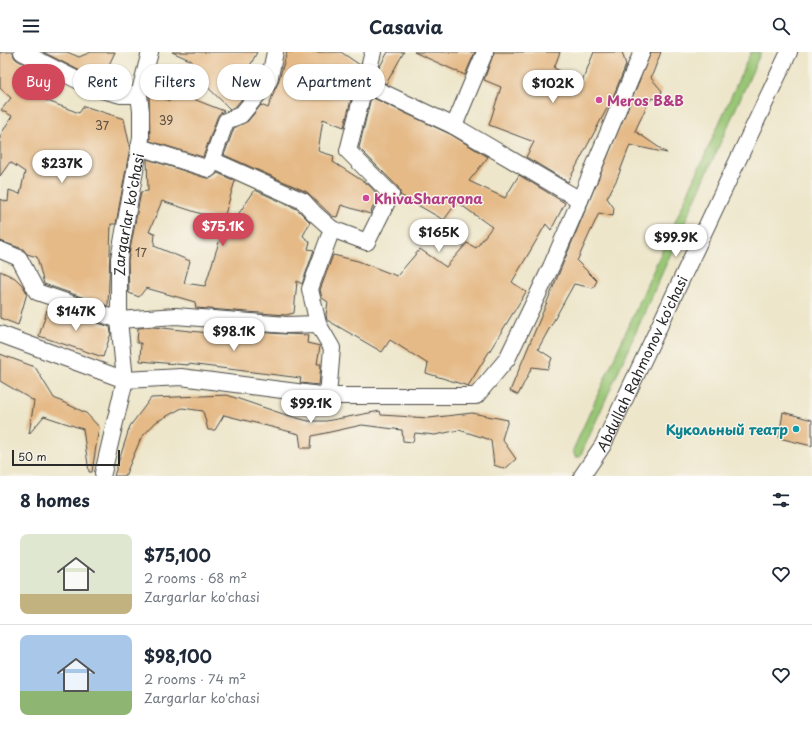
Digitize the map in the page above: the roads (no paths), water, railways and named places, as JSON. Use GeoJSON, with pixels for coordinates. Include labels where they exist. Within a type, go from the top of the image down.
{"type":"FeatureCollection","features":[{"type":"Feature","properties":{"kind":"street"},"geometry":{"type":"LineString","coordinates":[[22,52],[91,87],[121,95],[139,95]]}},
{"type":"Feature","properties":{"kind":"street","name":"Zargarlar ko'chasi"},"geometry":{"type":"LineString","coordinates":[[103,473],[125,380],[119,320],[119,259],[140,147],[141,112],[139,95],[150,52]]}},
{"type":"Feature","properties":{"kind":"street"},"geometry":{"type":"LineString","coordinates":[[140,147],[209,169],[226,121],[241,115],[269,81],[275,52]]}},
{"type":"Feature","properties":{"kind":"street"},"geometry":{"type":"LineString","coordinates":[[370,64],[373,52]]}},
{"type":"Feature","properties":{"kind":"street"},"geometry":{"type":"LineString","coordinates":[[454,126],[485,52]]}},
{"type":"Feature","properties":{"kind":"street"},"geometry":{"type":"LineString","coordinates":[[0,334],[125,380],[180,377],[328,396],[476,396],[507,358],[551,267],[642,52]]}},
{"type":"Feature","properties":{"kind":"street","name":"Abdullah Rahmonov ko'chasi"},"geometry":{"type":"LineString","coordinates":[[582,476],[603,445],[788,52]]}},
{"type":"Feature","properties":{"kind":"street"},"geometry":{"type":"LineString","coordinates":[[385,93],[454,126],[580,200]]}},
{"type":"Feature","properties":{"kind":"street"},"geometry":{"type":"LineString","coordinates":[[212,160],[303,201],[314,213],[332,228],[368,242],[391,194],[348,151],[361,100]]}},
{"type":"Feature","properties":{"kind":"street"},"geometry":{"type":"LineString","coordinates":[[328,396],[332,348],[318,324],[310,289],[332,228]]}},
{"type":"Feature","properties":{"kind":"street"},"geometry":{"type":"LineString","coordinates":[[0,250],[19,258],[37,292],[119,320],[176,316],[287,325],[318,324]]}},
{"type":"Feature","properties":{"kind":"place","name":"Meros B&B"},"geometry":{"type":"Point","coordinates":[599,100]}},
{"type":"Feature","properties":{"kind":"place","name":"KhivaSharqona"},"geometry":{"type":"Point","coordinates":[366,198]}},
{"type":"Feature","properties":{"kind":"place","name":"Кукольный театр"},"geometry":{"type":"Point","coordinates":[796,429]}}]}
